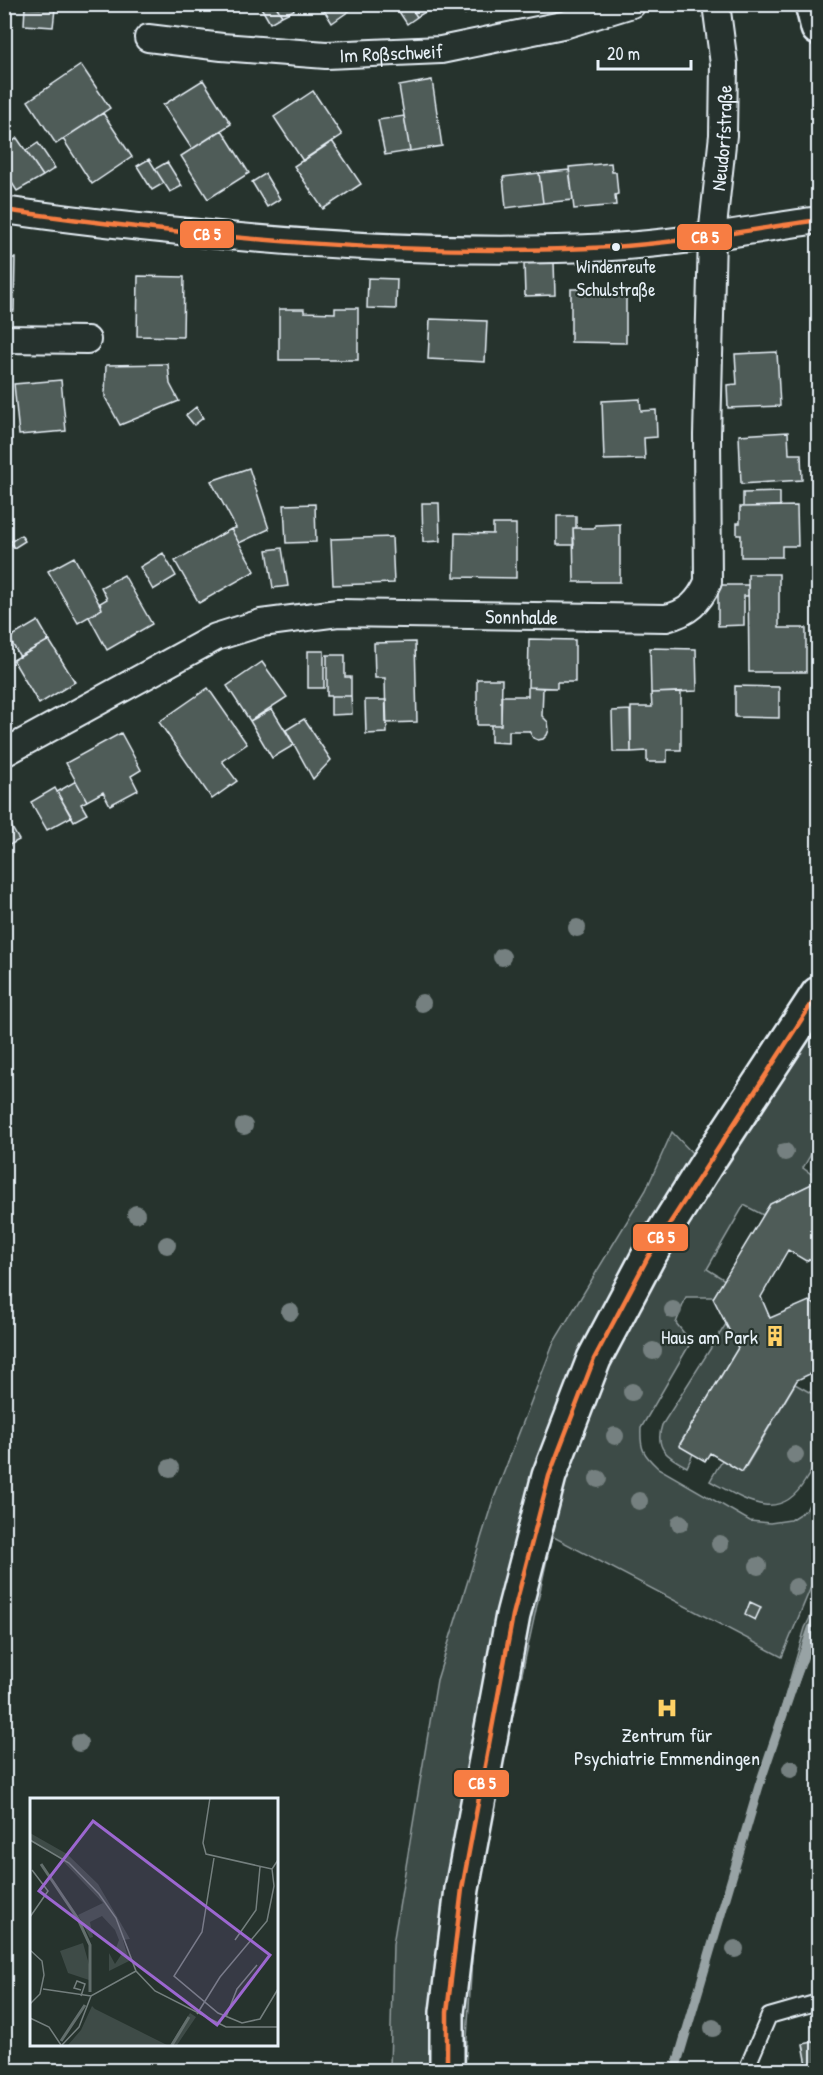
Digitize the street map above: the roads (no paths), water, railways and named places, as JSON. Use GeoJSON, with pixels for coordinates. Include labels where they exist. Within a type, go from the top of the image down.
{"type":"FeatureCollection","features":[{"type":"Feature","properties":{"kind":"street","name":"Im Roßschweif"},"geometry":{"type":"LineString","coordinates":[[148,38],[222,47],[326,55],[441,50],[567,24],[632,4]]}},
{"type":"Feature","properties":{"kind":"street","name":"Neudorfstraße"},"geometry":{"type":"LineString","coordinates":[[712,236],[723,135],[724,64],[716,4]]}},
{"type":"Feature","properties":{"kind":"street"},"geometry":{"type":"LineString","coordinates":[[812,4],[819,28]]}},
{"type":"Feature","properties":{"kind":"street"},"geometry":{"type":"LineString","coordinates":[[4,210],[69,220],[273,241],[450,250],[613,247],[712,236],[819,220]]}},
{"type":"Feature","properties":{"kind":"street","name":"Sonnhalde"},"geometry":{"type":"LineString","coordinates":[[4,753],[216,637],[261,623],[338,613],[666,618],[681,614],[693,606],[702,595],[708,582],[707,435],[712,236]]}},
{"type":"Feature","properties":{"kind":"street"},"geometry":{"type":"LineString","coordinates":[[4,339],[87,340]]}},
{"type":"Feature","properties":{"kind":"street"},"geometry":{"type":"LineString","coordinates":[[447,2070],[447,2012],[462,1889],[513,1616],[549,1476],[594,1359],[648,1257],[819,994]]}},
{"type":"Feature","properties":{"kind":"lane"},"geometry":{"type":"LineString","coordinates":[[746,2070],[769,2016],[819,2002]]}},
{"type":"Feature","properties":{"kind":"waterway"},"geometry":{"type":"LineString","coordinates":[[675,2070],[759,1786],[818,1616]]}},
{"type":"Feature","properties":{"kind":"place","name":"Windenreute Schulstraße"},"geometry":{"type":"Point","coordinates":[616,247]}},
{"type":"Feature","properties":{"kind":"place","name":"Haus am Park"},"geometry":{"type":"Point","coordinates":[775,1336]}},
{"type":"Feature","properties":{"kind":"place","name":"Zentrum für Psychiatrie Emmendingen"},"geometry":{"type":"Point","coordinates":[667,1708]}}]}
